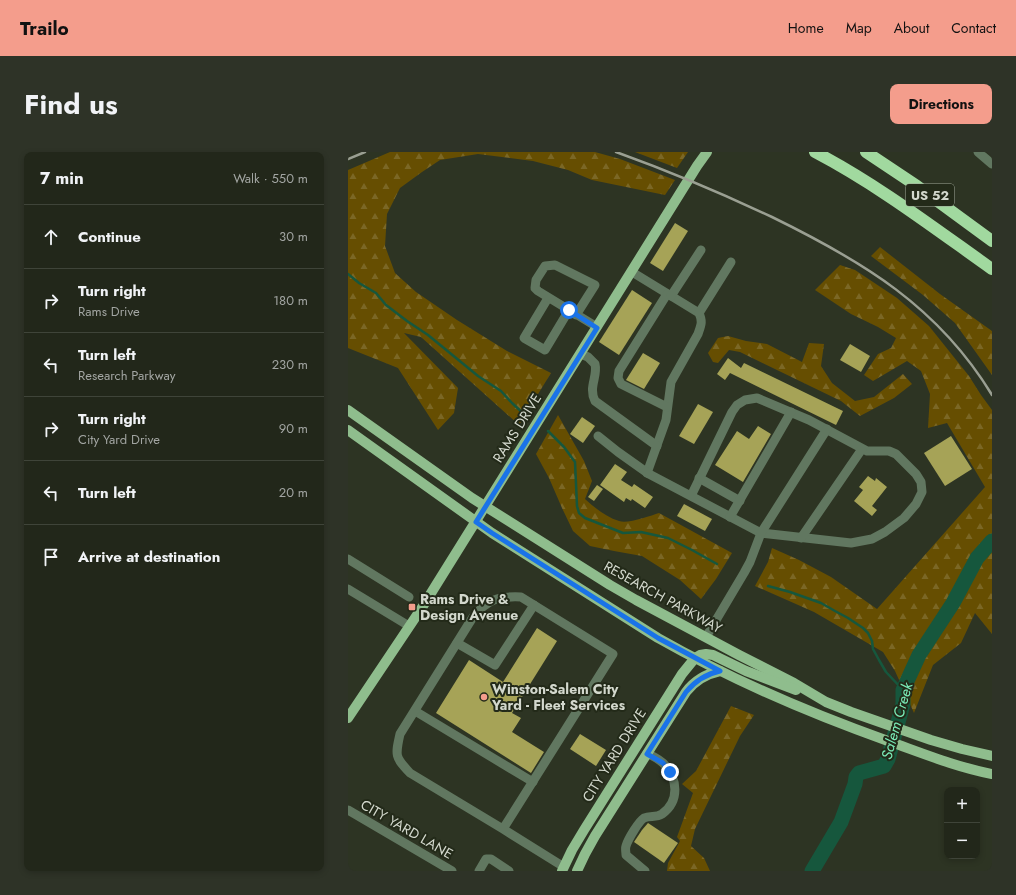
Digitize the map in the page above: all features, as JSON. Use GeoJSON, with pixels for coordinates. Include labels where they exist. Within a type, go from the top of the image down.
{"type":"FeatureCollection","features":[{"type":"Feature","properties":{"kind":"highway","name":"US 52"},"geometry":{"type":"LineString","coordinates":[[815,152],[852,172],[878,189],[992,268]]}},
{"type":"Feature","properties":{"kind":"highway","name":"US 52"},"geometry":{"type":"LineString","coordinates":[[866,152],[917,186],[992,241]]}},
{"type":"Feature","properties":{"kind":"highway"},"geometry":{"type":"LineString","coordinates":[[943,234],[992,278]]}},
{"type":"Feature","properties":{"kind":"main road","name":"RAMS DRIVE"},"geometry":{"type":"LineString","coordinates":[[348,718],[476,522],[707,152]]}},
{"type":"Feature","properties":{"kind":"main road","name":"RESEARCH PARKWAY"},"geometry":{"type":"LineString","coordinates":[[348,410],[472,498],[636,600],[794,683],[826,702],[931,740],[992,756]]}},
{"type":"Feature","properties":{"kind":"main road"},"geometry":{"type":"LineString","coordinates":[[348,430],[492,533],[658,638],[695,658],[786,702],[861,732],[926,755],[992,774]]}},
{"type":"Feature","properties":{"kind":"main road"},"geometry":{"type":"LineString","coordinates":[[695,658],[700,655],[713,655],[762,678],[826,702]]}},
{"type":"Feature","properties":{"kind":"main road","name":"CITY YARD DRIVE"},"geometry":{"type":"LineString","coordinates":[[563,869],[584,830],[682,674],[695,658]]}},
{"type":"Feature","properties":{"kind":"main road","name":"CITY YARD DRIVE"},"geometry":{"type":"LineString","coordinates":[[577,871],[595,836],[686,692],[693,684],[706,675],[720,671]]}},
{"type":"Feature","properties":{"kind":"street"},"geometry":{"type":"LineString","coordinates":[[978,152],[992,164]]}},
{"type":"Feature","properties":{"kind":"street"},"geometry":{"type":"LineString","coordinates":[[667,406],[620,384],[618,378],[619,371],[669,295],[701,250]]}},
{"type":"Feature","properties":{"kind":"street"},"geometry":{"type":"LineString","coordinates":[[699,313],[730,262]]}},
{"type":"Feature","properties":{"kind":"street"},"geometry":{"type":"LineString","coordinates":[[548,298],[524,338],[545,350],[573,313],[595,285],[555,265],[545,266],[536,280],[535,288],[548,298],[573,313],[597,328]]}},
{"type":"Feature","properties":{"kind":"street"},"geometry":{"type":"LineString","coordinates":[[632,272],[699,313],[702,319],[698,334],[671,382],[666,420],[647,473]]}},
{"type":"Feature","properties":{"kind":"street"},"geometry":{"type":"LineString","coordinates":[[581,354],[595,364],[596,368],[592,384],[592,396],[595,401],[657,446]]}},
{"type":"Feature","properties":{"kind":"street"},"geometry":{"type":"LineString","coordinates":[[598,436],[647,473],[761,534],[852,543],[872,539],[885,532],[904,518],[916,504],[922,492],[921,482],[916,474],[911,467],[896,454],[889,451],[867,451],[862,449],[809,420],[757,398],[745,400],[737,405],[732,412],[691,496]]}},
{"type":"Feature","properties":{"kind":"street"},"geometry":{"type":"LineString","coordinates":[[730,517],[791,412]]}},
{"type":"Feature","properties":{"kind":"street"},"geometry":{"type":"LineString","coordinates":[[706,637],[750,562],[761,534],[827,429]]}},
{"type":"Feature","properties":{"kind":"street"},"geometry":{"type":"LineString","coordinates":[[801,538],[862,449]]}},
{"type":"Feature","properties":{"kind":"street"},"geometry":{"type":"LineString","coordinates":[[699,478],[740,501]]}},
{"type":"Feature","properties":{"kind":"street"},"geometry":{"type":"LineString","coordinates":[[348,559],[409,597]]}},
{"type":"Feature","properties":{"kind":"street"},"geometry":{"type":"LineString","coordinates":[[348,589],[409,626]]}},
{"type":"Feature","properties":{"kind":"street"},"geometry":{"type":"LineString","coordinates":[[503,829],[613,654],[521,597],[507,597],[494,600],[481,607],[473,616],[400,734],[396,754],[400,763],[410,773],[503,829],[563,869]]}},
{"type":"Feature","properties":{"kind":"street"},"geometry":{"type":"LineString","coordinates":[[457,643],[495,665],[534,605]]}},
{"type":"Feature","properties":{"kind":"street"},"geometry":{"type":"LineString","coordinates":[[415,710],[533,782]]}},
{"type":"Feature","properties":{"kind":"street"},"geometry":{"type":"LineString","coordinates":[[645,871],[626,855],[626,844],[643,818],[656,817],[662,814],[672,803],[675,794],[675,782],[670,772],[663,763],[647,754]]}},
{"type":"Feature","properties":{"kind":"street","name":"CITY YARD LANE"},"geometry":{"type":"LineString","coordinates":[[348,810],[452,871]]}},
{"type":"Feature","properties":{"kind":"street"},"geometry":{"type":"LineString","coordinates":[[479,871],[486,858],[491,859],[509,871]]}},
{"type":"Feature","properties":{"kind":"green space"},"geometry":{"type":"Polygon","coordinates":[[[390,152],[595,152],[620,159],[675,180],[665,195],[592,180],[568,170],[533,161],[478,154],[440,160],[400,188],[387,214],[385,246],[395,273],[416,292],[457,320],[507,351],[551,373],[519,425],[421,337],[404,333],[458,388],[454,413],[438,430],[398,368],[348,348],[348,170],[390,152]]]}},
{"type":"Feature","properties":{"kind":"green space"},"geometry":{"type":"Polygon","coordinates":[[[635,152],[688,152],[677,168],[635,152]]]}},
{"type":"Feature","properties":{"kind":"green space"},"geometry":{"type":"Polygon","coordinates":[[[880,247],[940,294],[992,331],[992,375],[955,323],[923,295],[871,256],[880,247]]]}},
{"type":"Feature","properties":{"kind":"green space"},"geometry":{"type":"Polygon","coordinates":[[[840,265],[855,270],[897,298],[929,326],[969,376],[992,410],[992,634],[975,613],[961,643],[933,665],[914,713],[895,671],[883,652],[814,612],[755,586],[768,562],[772,548],[831,577],[877,609],[985,487],[947,423],[928,428],[930,394],[921,371],[907,361],[873,381],[864,375],[878,354],[891,348],[896,338],[878,327],[851,314],[815,290],[840,265]]]}},
{"type":"Feature","properties":{"kind":"green space"},"geometry":{"type":"Polygon","coordinates":[[[728,336],[746,341],[767,344],[802,362],[809,343],[824,344],[821,366],[832,383],[855,401],[874,397],[903,374],[912,384],[894,398],[860,416],[841,401],[740,352],[729,350],[718,363],[713,362],[708,353],[718,338],[728,336]]]}},
{"type":"Feature","properties":{"kind":"green space"},"geometry":{"type":"Polygon","coordinates":[[[558,415],[584,461],[592,481],[585,499],[597,509],[605,515],[623,522],[659,513],[732,553],[716,579],[701,599],[680,580],[642,556],[590,546],[573,531],[549,478],[536,454],[558,415]]]}},
{"type":"Feature","properties":{"kind":"green space"},"geometry":{"type":"Polygon","coordinates":[[[731,706],[754,715],[740,736],[695,829],[691,846],[704,858],[710,871],[667,871],[668,863],[680,841],[677,837],[693,793],[682,784],[696,771],[731,706]]]}},
{"type":"Feature","properties":{"kind":"building"},"geometry":{"type":"Polygon","coordinates":[[[675,223],[688,231],[663,271],[650,263],[675,223]]]}},
{"type":"Feature","properties":{"kind":"building"},"geometry":{"type":"Polygon","coordinates":[[[632,290],[652,303],[619,355],[599,342],[632,290]]]}},
{"type":"Feature","properties":{"kind":"building"},"geometry":{"type":"Polygon","coordinates":[[[850,344],[870,356],[861,372],[840,360],[850,344]]]}},
{"type":"Feature","properties":{"kind":"building"},"geometry":{"type":"Polygon","coordinates":[[[643,353],[660,363],[644,389],[626,380],[643,353]]]}},
{"type":"Feature","properties":{"kind":"building"},"geometry":{"type":"Polygon","coordinates":[[[728,358],[741,368],[744,363],[843,411],[836,425],[730,373],[725,380],[717,374],[728,358]]]}},
{"type":"Feature","properties":{"kind":"building"},"geometry":{"type":"Polygon","coordinates":[[[698,404],[713,412],[694,444],[679,436],[698,404]]]}},
{"type":"Feature","properties":{"kind":"building"},"geometry":{"type":"Polygon","coordinates":[[[582,417],[595,426],[583,443],[570,434],[582,417]]]}},
{"type":"Feature","properties":{"kind":"building"},"geometry":{"type":"Polygon","coordinates":[[[758,426],[771,434],[743,482],[715,465],[737,431],[749,439],[758,426]]]}},
{"type":"Feature","properties":{"kind":"building"},"geometry":{"type":"Polygon","coordinates":[[[951,436],[972,469],[945,486],[924,453],[951,436]]]}},
{"type":"Feature","properties":{"kind":"building"},"geometry":{"type":"Polygon","coordinates":[[[615,464],[627,472],[621,480],[632,487],[634,484],[653,497],[645,508],[632,499],[631,501],[626,498],[624,502],[600,485],[615,464]]]}},
{"type":"Feature","properties":{"kind":"building"},"geometry":{"type":"Polygon","coordinates":[[[868,476],[875,481],[876,478],[887,487],[872,506],[877,510],[872,516],[854,501],[863,490],[859,487],[868,476]]]}},
{"type":"Feature","properties":{"kind":"building"},"geometry":{"type":"Polygon","coordinates":[[[597,485],[603,489],[594,501],[588,497],[597,485]]]}},
{"type":"Feature","properties":{"kind":"building"},"geometry":{"type":"Polygon","coordinates":[[[684,504],[712,519],[705,531],[677,516],[684,504]]]}},
{"type":"Feature","properties":{"kind":"building","name":"Winston-Salem City Yard - Fleet Services"},"geometry":{"type":"Polygon","coordinates":[[[537,628],[557,641],[512,713],[521,718],[512,732],[544,752],[531,773],[436,713],[469,660],[503,682],[537,628]]]}},
{"type":"Feature","properties":{"kind":"building","name":"Winston-Salem City Yard - Fleet Services"},"geometry":{"type":"Polygon","coordinates":[[[580,734],[606,750],[596,766],[570,749],[580,734]]]}},
{"type":"Feature","properties":{"kind":"building"},"geometry":{"type":"Polygon","coordinates":[[[648,823],[678,843],[664,863],[634,842],[648,823]]]}},
{"type":"Feature","properties":{"kind":"waterway"},"geometry":{"type":"LineString","coordinates":[[348,274],[359,283],[376,293],[386,305],[428,335],[478,376],[501,391],[524,414]]}},
{"type":"Feature","properties":{"kind":"waterway"},"geometry":{"type":"LineString","coordinates":[[548,431],[564,447],[575,462],[577,506],[579,513],[585,518],[623,533],[641,532],[668,538],[717,564]]}},
{"type":"Feature","properties":{"kind":"waterway","name":"Salem Creek"},"geometry":{"type":"LineString","coordinates":[[812,871],[841,822],[855,784],[856,777],[859,773],[884,766],[888,759],[903,704],[903,690],[919,655],[953,603],[977,558],[992,541]]}},
{"type":"Feature","properties":{"kind":"waterway"},"geometry":{"type":"LineString","coordinates":[[768,586],[821,603],[863,628],[868,633],[872,641],[873,649],[886,672],[903,690]]}},
{"type":"Feature","properties":{"kind":"railway"},"geometry":{"type":"LineString","coordinates":[[348,159],[365,152]]}},
{"type":"Feature","properties":{"kind":"railway"},"geometry":{"type":"LineString","coordinates":[[616,152],[734,199],[805,234],[867,269],[896,289],[948,336],[971,364],[992,395]]}},
{"type":"Feature","properties":{"kind":"place","name":"Rams Drive & Design Avenue"},"geometry":{"type":"Point","coordinates":[412,607]}},
{"type":"Feature","properties":{"kind":"place","name":"Winston-Salem City Yard - Fleet Services"},"geometry":{"type":"Point","coordinates":[484,697]}},
{"type":"Feature","properties":{"kind":"route"},"geometry":{"type":"LineString","coordinates":[[569,310],[597,328],[476,522],[658,638],[720,671],[706,675],[693,684],[686,692],[647,754],[663,763],[670,772]]}}]}
